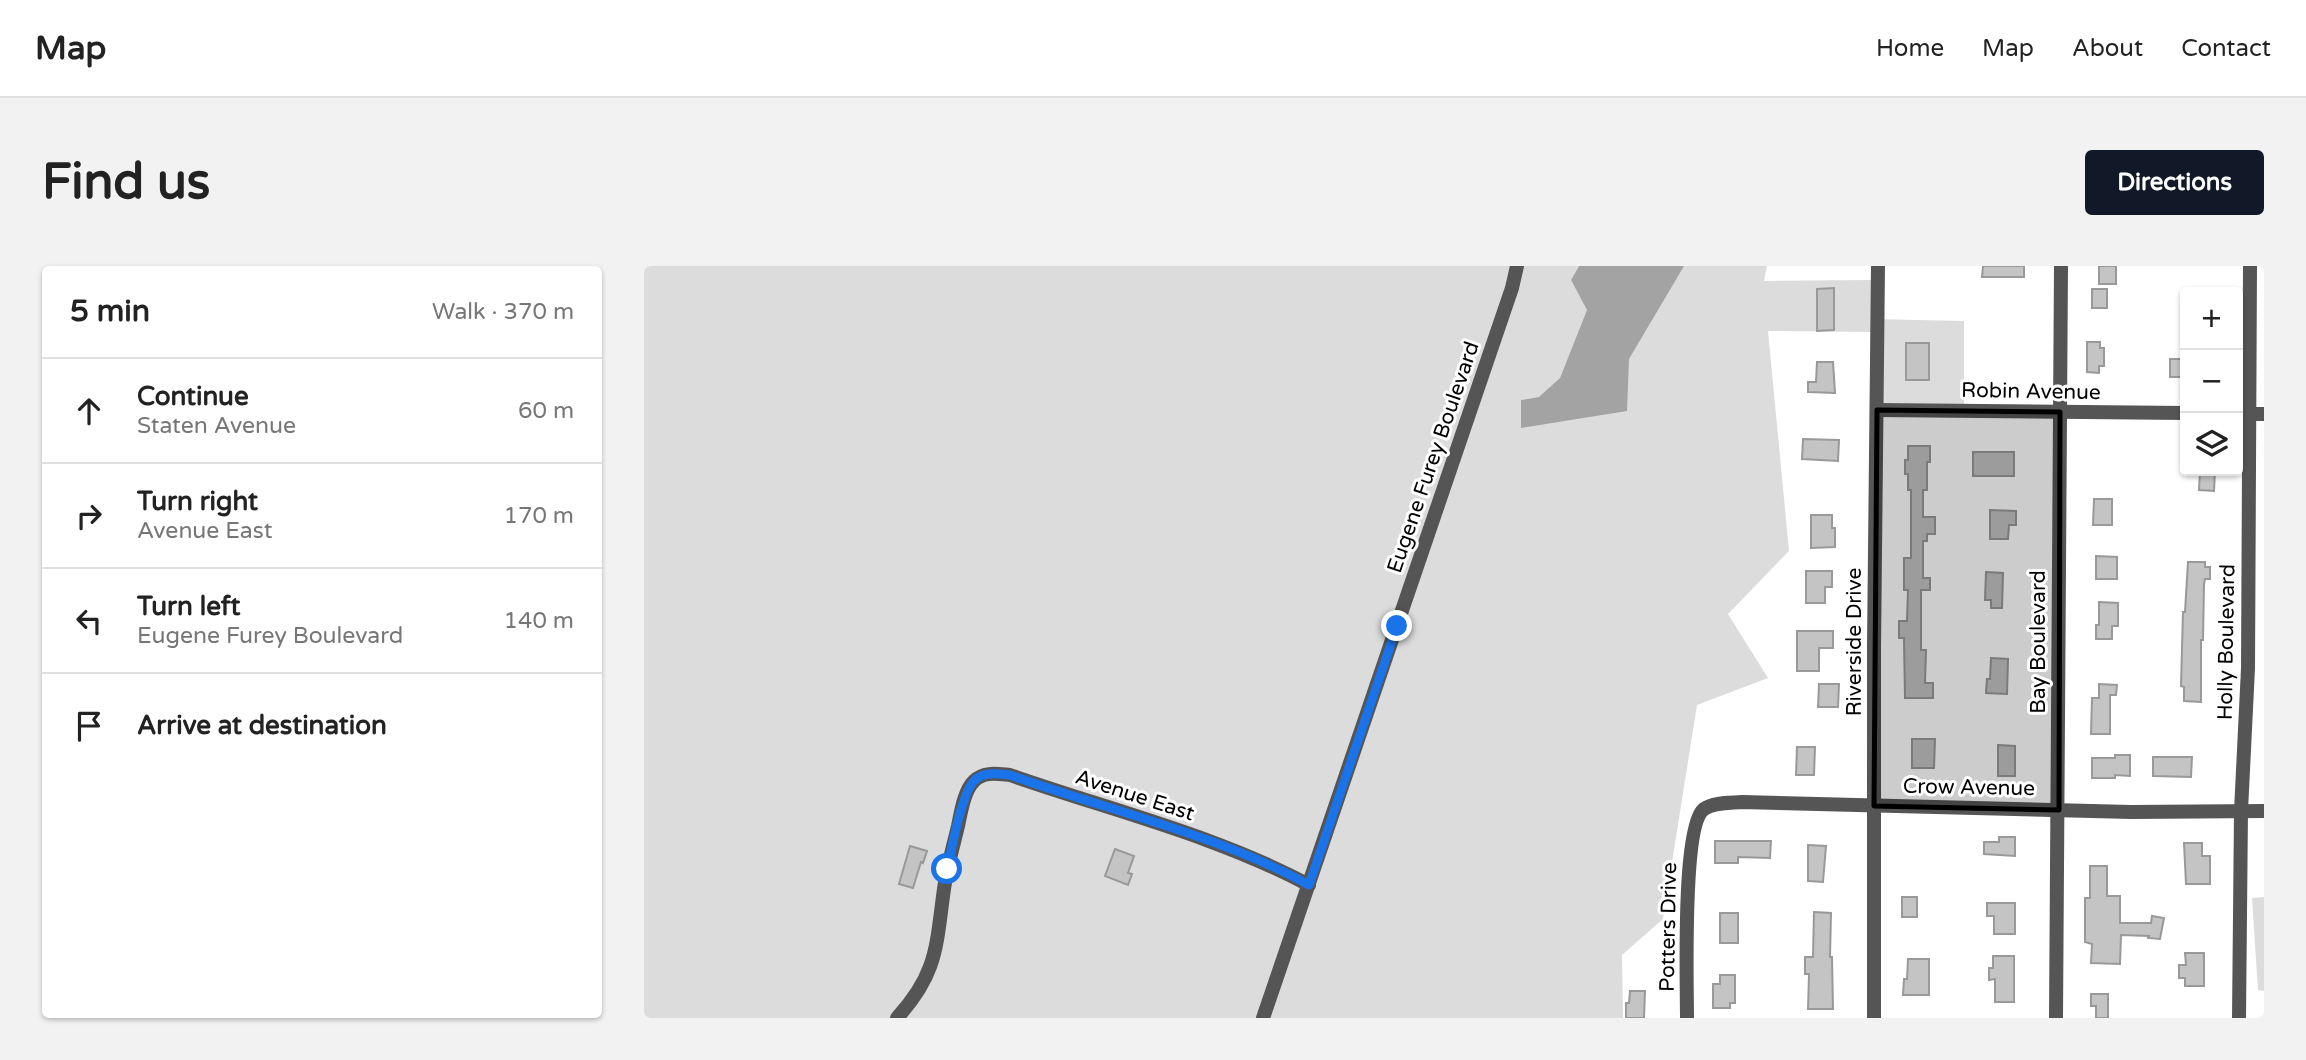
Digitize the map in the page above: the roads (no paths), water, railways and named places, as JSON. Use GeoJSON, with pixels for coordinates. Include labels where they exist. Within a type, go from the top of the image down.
{"type":"FeatureCollection","features":[{"type":"Feature","properties":{"kind":"street","name":"Eugene Furey Boulevard"},"geometry":{"type":"LineString","coordinates":[[1263,1018],[1512,288],[1517,266]]}},
{"type":"Feature","properties":{"kind":"street","name":"Riverside Drive"},"geometry":{"type":"LineString","coordinates":[[1874,1018],[1878,266]]}},
{"type":"Feature","properties":{"kind":"street","name":"Bay Boulevard"},"geometry":{"type":"LineString","coordinates":[[2056,1018],[2061,266]]}},
{"type":"Feature","properties":{"kind":"street","name":"Holly Boulevard"},"geometry":{"type":"LineString","coordinates":[[2239,1018],[2241,811],[2248,668],[2243,414],[2250,266]]}},
{"type":"Feature","properties":{"kind":"street","name":"Robin Avenue"},"geometry":{"type":"LineString","coordinates":[[1877,410],[2180,413]]}},
{"type":"Feature","properties":{"kind":"street"},"geometry":{"type":"LineString","coordinates":[[2243,414],[2264,414]]}},
{"type":"Feature","properties":{"kind":"street","name":"Avenue East"},"geometry":{"type":"LineString","coordinates":[[897,1018],[920,988],[929,971],[940,931],[947,869],[963,805],[975,780],[983,775],[1010,775],[1176,830],[1258,861],[1309,885]]}},
{"type":"Feature","properties":{"kind":"street","name":"Crow Avenue"},"geometry":{"type":"LineString","coordinates":[[1693,837],[1700,814],[1705,809],[1713,805],[1742,802],[2059,810],[2264,811]]}},
{"type":"Feature","properties":{"kind":"street","name":"Potters Drive"},"geometry":{"type":"LineString","coordinates":[[1687,1018],[1689,866],[1693,837]]}}]}
